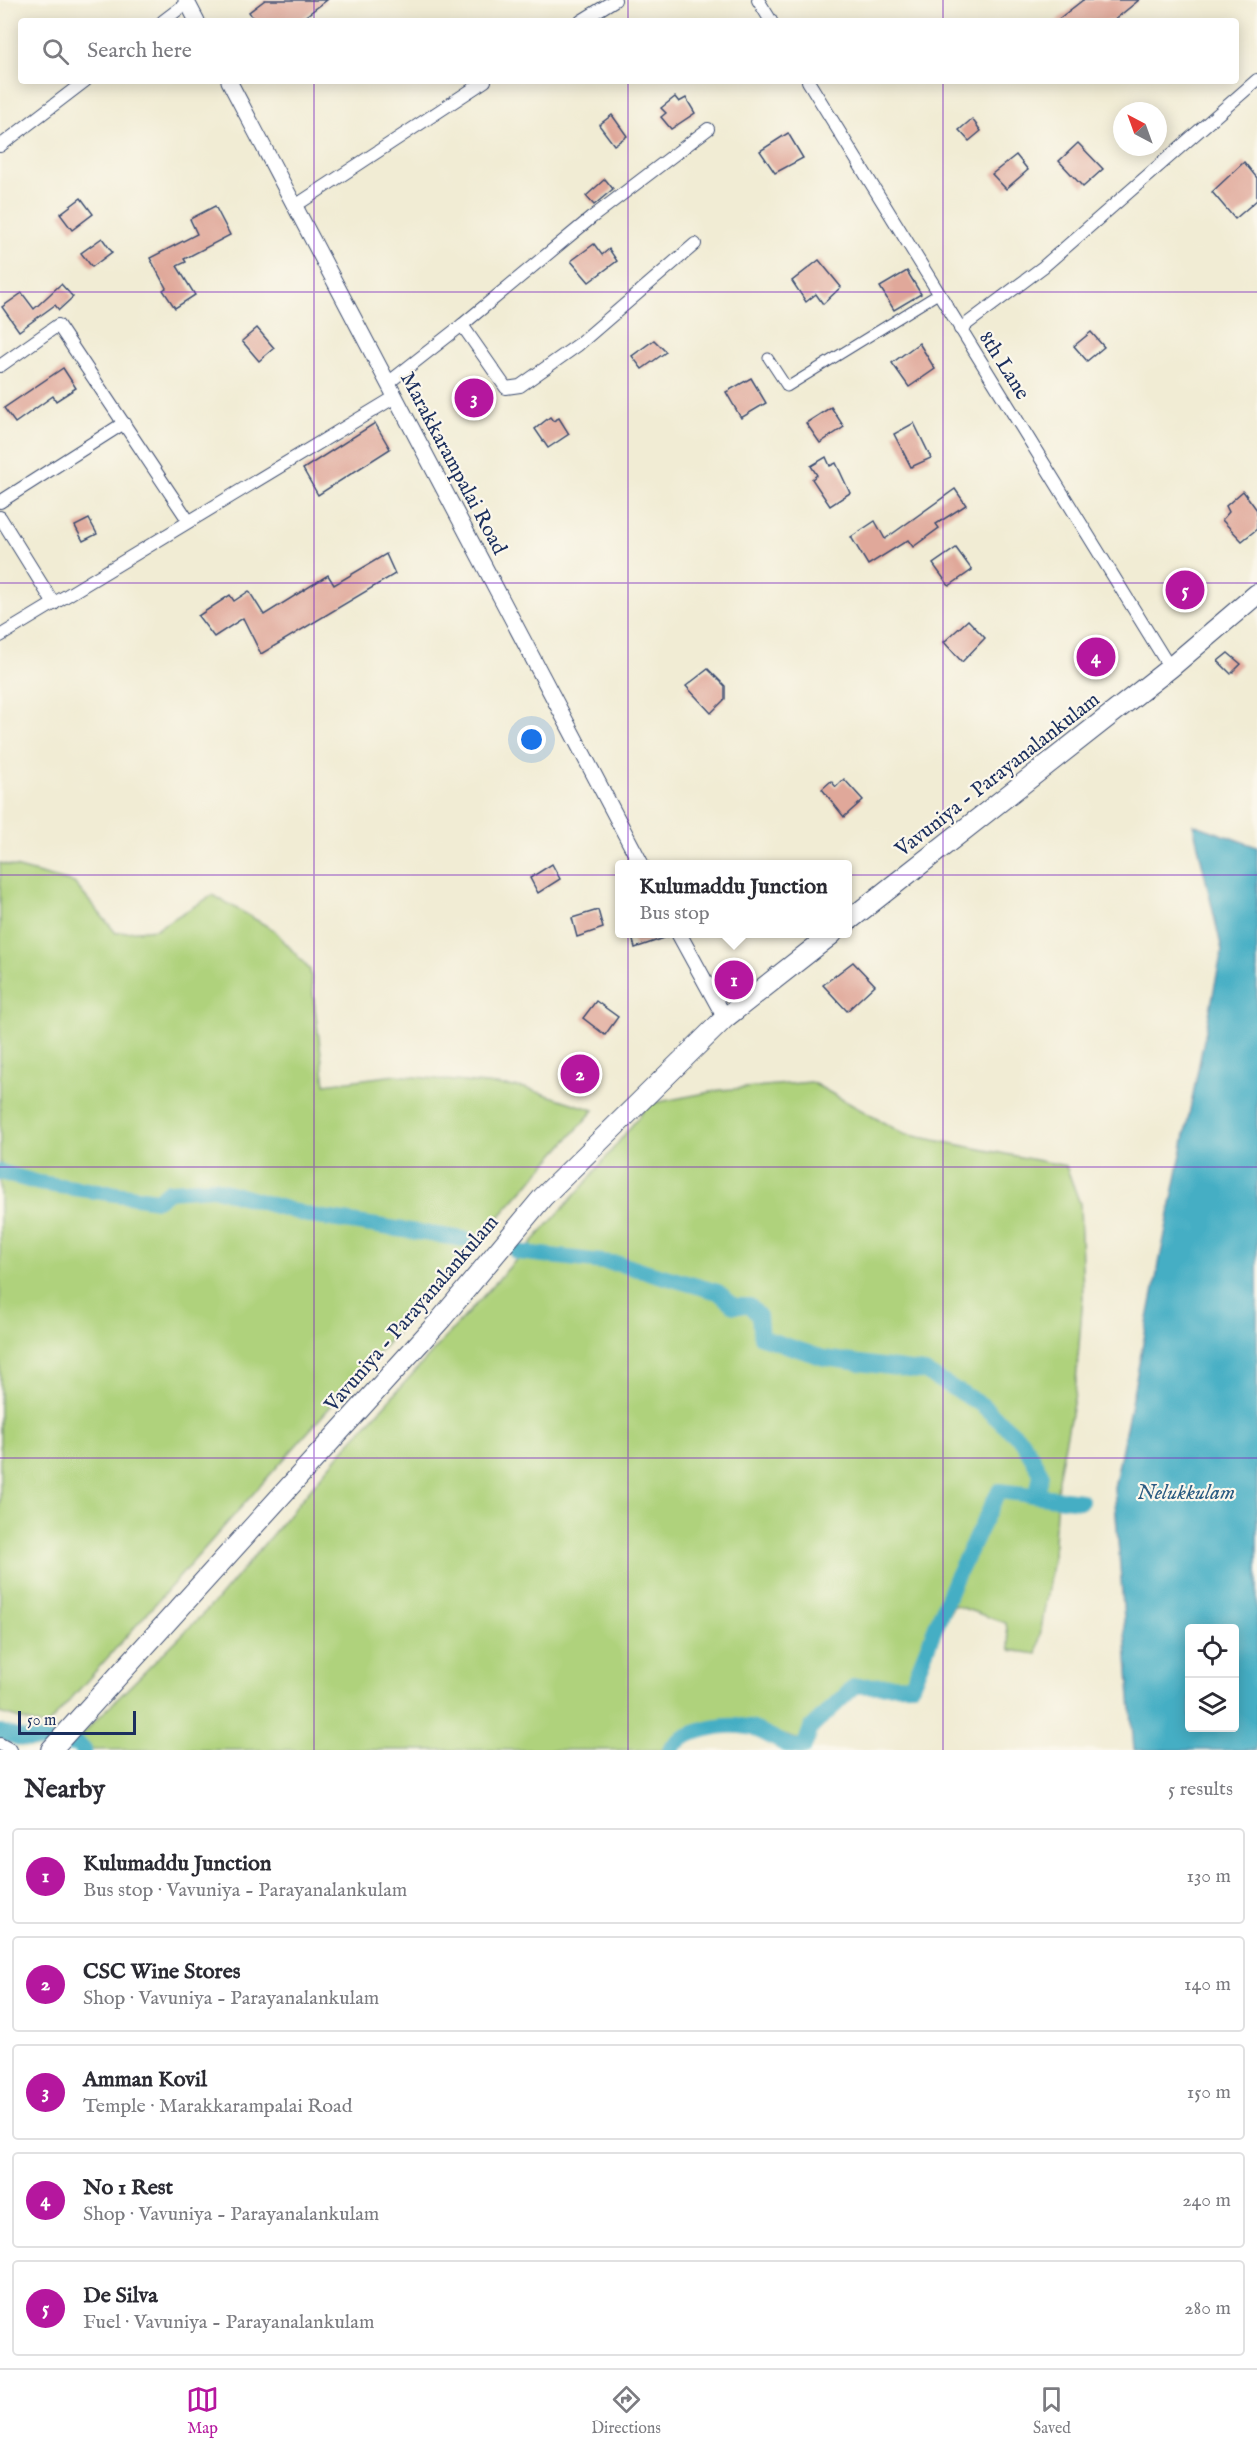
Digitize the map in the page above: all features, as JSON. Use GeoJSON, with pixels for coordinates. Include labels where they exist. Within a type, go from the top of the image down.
{"type":"FeatureCollection","features":[{"type":"Feature","properties":{"kind":"highway","name":"Vavuniya - Parayanalankulam"},"geometry":{"type":"LineString","coordinates":[[852,918],[1170,668],[1257,594]]}},
{"type":"Feature","properties":{"kind":"highway","name":"Vavuniya - Parayanalankulam"},"geometry":{"type":"LineString","coordinates":[[51,1750],[442,1318],[543,1197],[725,1018],[826,938]]}},
{"type":"Feature","properties":{"kind":"street"},"geometry":{"type":"LineString","coordinates":[[586,18],[615,0]]}},
{"type":"Feature","properties":{"kind":"street"},"geometry":{"type":"LineString","coordinates":[[758,0],[769,18]]}},
{"type":"Feature","properties":{"kind":"street"},"geometry":{"type":"LineString","coordinates":[[167,18],[187,1],[196,18]]}},
{"type":"Feature","properties":{"kind":"street"},"geometry":{"type":"LineString","coordinates":[[960,329],[1043,267],[1257,80]]}},
{"type":"Feature","properties":{"kind":"street"},"geometry":{"type":"LineString","coordinates":[[0,146],[80,84]]}},
{"type":"Feature","properties":{"kind":"street","name":"Marakkarampalai Road"},"geometry":{"type":"LineString","coordinates":[[231,84],[639,860]]}},
{"type":"Feature","properties":{"kind":"street"},"geometry":{"type":"LineString","coordinates":[[296,206],[480,84]]}},
{"type":"Feature","properties":{"kind":"street","name":"8th Lane"},"geometry":{"type":"LineString","coordinates":[[810,84],[1170,668]]}},
{"type":"Feature","properties":{"kind":"street"},"geometry":{"type":"LineString","coordinates":[[0,636],[392,390],[462,325],[591,218],[708,129]]}},
{"type":"Feature","properties":{"kind":"street"},"geometry":{"type":"LineString","coordinates":[[462,325],[506,388],[520,386],[578,345],[695,244]]}},
{"type":"Feature","properties":{"kind":"street"},"geometry":{"type":"LineString","coordinates":[[768,358],[787,387],[938,294]]}},
{"type":"Feature","properties":{"kind":"street"},"geometry":{"type":"LineString","coordinates":[[0,366],[58,325],[188,520]]}},
{"type":"Feature","properties":{"kind":"street"},"geometry":{"type":"LineString","coordinates":[[0,502],[124,423]]}},
{"type":"Feature","properties":{"kind":"street"},"geometry":{"type":"LineString","coordinates":[[0,517],[54,604]]}},
{"type":"Feature","properties":{"kind":"street"},"geometry":{"type":"LineString","coordinates":[[682,938],[725,1018]]}},
{"type":"Feature","properties":{"kind":"street"},"geometry":{"type":"LineString","coordinates":[[0,1744],[11,1750]]}},
{"type":"Feature","properties":{"kind":"green space"},"geometry":{"type":"Polygon","coordinates":[[[0,863],[74,883],[116,933],[156,929],[213,895],[274,930],[310,970],[325,1084],[396,1075],[525,1088],[594,1110],[46,1727],[0,1713],[0,863]]]}},
{"type":"Feature","properties":{"kind":"green space"},"geometry":{"type":"Polygon","coordinates":[[[811,1082],[904,1134],[1066,1166],[1080,1204],[1083,1297],[1075,1394],[1058,1479],[1053,1558],[1037,1654],[1010,1650],[1006,1623],[954,1605],[909,1681],[851,1683],[814,1717],[800,1740],[771,1731],[728,1724],[699,1727],[669,1742],[662,1750],[92,1750],[78,1738],[217,1600],[339,1455],[584,1185],[649,1104],[721,1090],[811,1082]]]}},
{"type":"Feature","properties":{"kind":"water","name":"Nelukkulam"},"geometry":{"type":"Polygon","coordinates":[[[1193,824],[1257,847],[1257,1750],[1134,1750],[1114,1488],[1222,950],[1193,824]]]}},
{"type":"Feature","properties":{"kind":"building"},"geometry":{"type":"Polygon","coordinates":[[[265,0],[327,0],[303,18],[253,18],[249,12],[265,0]]]}},
{"type":"Feature","properties":{"kind":"building"},"geometry":{"type":"Polygon","coordinates":[[[1083,0],[1139,0],[1117,18],[1060,18],[1083,0]]]}},
{"type":"Feature","properties":{"kind":"building"},"geometry":{"type":"Polygon","coordinates":[[[675,97],[679,102],[686,98],[695,113],[671,129],[661,117],[666,113],[661,108],[675,97]]]}},
{"type":"Feature","properties":{"kind":"building"},"geometry":{"type":"Polygon","coordinates":[[[612,115],[627,136],[614,145],[599,125],[612,115]]]}},
{"type":"Feature","properties":{"kind":"building"},"geometry":{"type":"Polygon","coordinates":[[[972,119],[981,131],[969,141],[959,130],[972,119]]]}},
{"type":"Feature","properties":{"kind":"building"},"geometry":{"type":"Polygon","coordinates":[[[788,133],[803,158],[775,173],[760,151],[788,133]]]}},
{"type":"Feature","properties":{"kind":"building"},"geometry":{"type":"Polygon","coordinates":[[[1078,143],[1103,169],[1083,187],[1059,161],[1078,143]]]}},
{"type":"Feature","properties":{"kind":"building"},"geometry":{"type":"Polygon","coordinates":[[[1016,155],[1028,170],[1006,189],[992,174],[1016,155]]]}},
{"type":"Feature","properties":{"kind":"building"},"geometry":{"type":"Polygon","coordinates":[[[1244,162],[1257,178],[1257,200],[1235,219],[1212,192],[1244,162]]]}},
{"type":"Feature","properties":{"kind":"building"},"geometry":{"type":"Polygon","coordinates":[[[605,179],[613,189],[594,205],[586,196],[605,179]]]}},
{"type":"Feature","properties":{"kind":"building"},"geometry":{"type":"Polygon","coordinates":[[[81,198],[93,214],[72,230],[60,214],[81,198]]]}},
{"type":"Feature","properties":{"kind":"building"},"geometry":{"type":"Polygon","coordinates":[[[215,206],[230,235],[184,259],[186,262],[177,266],[195,295],[175,308],[163,290],[166,288],[150,258],[197,234],[190,219],[215,206]]]}},
{"type":"Feature","properties":{"kind":"building"},"geometry":{"type":"Polygon","coordinates":[[[102,238],[112,252],[92,267],[81,253],[102,238]]]}},
{"type":"Feature","properties":{"kind":"building"},"geometry":{"type":"Polygon","coordinates":[[[594,244],[602,255],[609,249],[617,261],[589,282],[571,261],[594,244]]]}},
{"type":"Feature","properties":{"kind":"building"},"geometry":{"type":"Polygon","coordinates":[[[819,260],[841,287],[823,304],[816,294],[806,302],[792,281],[819,260]]]}},
{"type":"Feature","properties":{"kind":"building"},"geometry":{"type":"Polygon","coordinates":[[[907,271],[921,294],[894,310],[880,287],[907,271]]]}},
{"type":"Feature","properties":{"kind":"building"},"geometry":{"type":"Polygon","coordinates":[[[61,284],[73,297],[59,310],[55,305],[19,331],[2,307],[22,293],[34,309],[61,284]]]}},
{"type":"Feature","properties":{"kind":"building"},"geometry":{"type":"Polygon","coordinates":[[[257,328],[274,348],[259,361],[242,341],[257,328]]]}},
{"type":"Feature","properties":{"kind":"building"},"geometry":{"type":"Polygon","coordinates":[[[1091,332],[1104,347],[1087,361],[1074,346],[1091,332]]]}},
{"type":"Feature","properties":{"kind":"building"},"geometry":{"type":"Polygon","coordinates":[[[654,340],[666,352],[642,369],[632,356],[654,340]]]}},
{"type":"Feature","properties":{"kind":"building"},"geometry":{"type":"Polygon","coordinates":[[[919,343],[935,369],[909,387],[892,363],[919,343]]]}},
{"type":"Feature","properties":{"kind":"building"},"geometry":{"type":"Polygon","coordinates":[[[63,368],[76,388],[56,401],[53,396],[15,423],[4,408],[63,368]]]}},
{"type":"Feature","properties":{"kind":"building"},"geometry":{"type":"Polygon","coordinates":[[[751,378],[766,403],[741,418],[726,392],[751,378]]]}},
{"type":"Feature","properties":{"kind":"building"},"geometry":{"type":"Polygon","coordinates":[[[831,407],[844,427],[820,443],[806,423],[831,407]]]}},
{"type":"Feature","properties":{"kind":"building"},"geometry":{"type":"Polygon","coordinates":[[[550,417],[553,421],[559,418],[569,434],[548,448],[535,429],[550,417]]]}},
{"type":"Feature","properties":{"kind":"building"},"geometry":{"type":"Polygon","coordinates":[[[375,423],[390,449],[318,495],[303,469],[375,423]]]}},
{"type":"Feature","properties":{"kind":"building"},"geometry":{"type":"Polygon","coordinates":[[[914,423],[931,458],[911,467],[894,434],[914,423]]]}},
{"type":"Feature","properties":{"kind":"building"},"geometry":{"type":"Polygon","coordinates":[[[826,457],[830,466],[836,463],[850,493],[830,506],[812,479],[817,475],[811,466],[826,457]]]}},
{"type":"Feature","properties":{"kind":"building"},"geometry":{"type":"Polygon","coordinates":[[[955,489],[966,505],[936,524],[939,528],[913,547],[908,540],[868,565],[851,537],[875,521],[885,539],[955,489]]]}},
{"type":"Feature","properties":{"kind":"building"},"geometry":{"type":"Polygon","coordinates":[[[1243,491],[1257,510],[1257,529],[1242,541],[1222,520],[1229,512],[1226,506],[1243,491]]]}},
{"type":"Feature","properties":{"kind":"building"},"geometry":{"type":"Polygon","coordinates":[[[89,519],[97,534],[83,541],[75,526],[89,519]]]}},
{"type":"Feature","properties":{"kind":"building"},"geometry":{"type":"Polygon","coordinates":[[[956,548],[972,570],[949,586],[933,564],[956,548]]]}},
{"type":"Feature","properties":{"kind":"building"},"geometry":{"type":"Polygon","coordinates":[[[386,554],[395,574],[261,654],[243,618],[214,637],[198,616],[230,595],[234,601],[249,591],[264,615],[328,575],[334,585],[386,554]]]}},
{"type":"Feature","properties":{"kind":"building"},"geometry":{"type":"Polygon","coordinates":[[[968,620],[985,638],[962,662],[944,642],[968,620]]]}},
{"type":"Feature","properties":{"kind":"building"},"geometry":{"type":"Polygon","coordinates":[[[1228,653],[1241,664],[1231,674],[1218,661],[1228,653]]]}},
{"type":"Feature","properties":{"kind":"building"},"geometry":{"type":"Polygon","coordinates":[[[708,669],[725,686],[725,699],[711,713],[686,686],[708,669]]]}},
{"type":"Feature","properties":{"kind":"building"},"geometry":{"type":"Polygon","coordinates":[[[844,779],[863,800],[844,817],[822,789],[831,781],[836,787],[844,779]]]}},
{"type":"Feature","properties":{"kind":"building"},"geometry":{"type":"Polygon","coordinates":[[[552,864],[560,879],[538,893],[530,878],[552,864]]]}},
{"type":"Feature","properties":{"kind":"building"},"geometry":{"type":"Polygon","coordinates":[[[598,910],[603,928],[577,937],[572,918],[598,910]]]}},
{"type":"Feature","properties":{"kind":"building"},"geometry":{"type":"Polygon","coordinates":[[[632,938],[664,938],[635,948],[632,938]]]}},
{"type":"Feature","properties":{"kind":"building"},"geometry":{"type":"Polygon","coordinates":[[[853,962],[875,985],[847,1011],[823,985],[853,962]]]}},
{"type":"Feature","properties":{"kind":"building"},"geometry":{"type":"Polygon","coordinates":[[[596,1001],[618,1017],[605,1035],[583,1018],[596,1001]]]}},
{"type":"Feature","properties":{"kind":"waterway"},"geometry":{"type":"LineString","coordinates":[[0,1172],[39,1183],[157,1200],[169,1191],[213,1188],[311,1216],[470,1240]]}},
{"type":"Feature","properties":{"kind":"waterway"},"geometry":{"type":"LineString","coordinates":[[517,1252],[620,1264],[718,1292],[734,1306],[750,1306],[759,1316],[761,1337],[824,1358],[925,1372],[982,1405],[1023,1442],[1041,1473],[1037,1495]]}},
{"type":"Feature","properties":{"kind":"waterway"},"geometry":{"type":"LineString","coordinates":[[670,1750],[684,1737],[716,1727],[728,1726],[755,1729],[789,1745],[804,1747],[811,1728],[855,1686],[912,1685],[955,1579],[999,1491],[1081,1501]]}},
{"type":"Feature","properties":{"kind":"waterway"},"geometry":{"type":"LineString","coordinates":[[0,1732],[23,1739],[78,1744],[84,1750]]}},
{"type":"Feature","properties":{"kind":"place","name":"Amman Kovil"},"geometry":{"type":"Point","coordinates":[474,398]}},
{"type":"Feature","properties":{"kind":"place","name":"De Silva"},"geometry":{"type":"Point","coordinates":[1185,590]}},
{"type":"Feature","properties":{"kind":"place","name":"No 1 Rest"},"geometry":{"type":"Point","coordinates":[1096,657]}},
{"type":"Feature","properties":{"kind":"place","name":"Kulumaddu Junction"},"geometry":{"type":"Point","coordinates":[734,980]}},
{"type":"Feature","properties":{"kind":"place","name":"CSC Wine Stores"},"geometry":{"type":"Point","coordinates":[580,1074]}}]}
